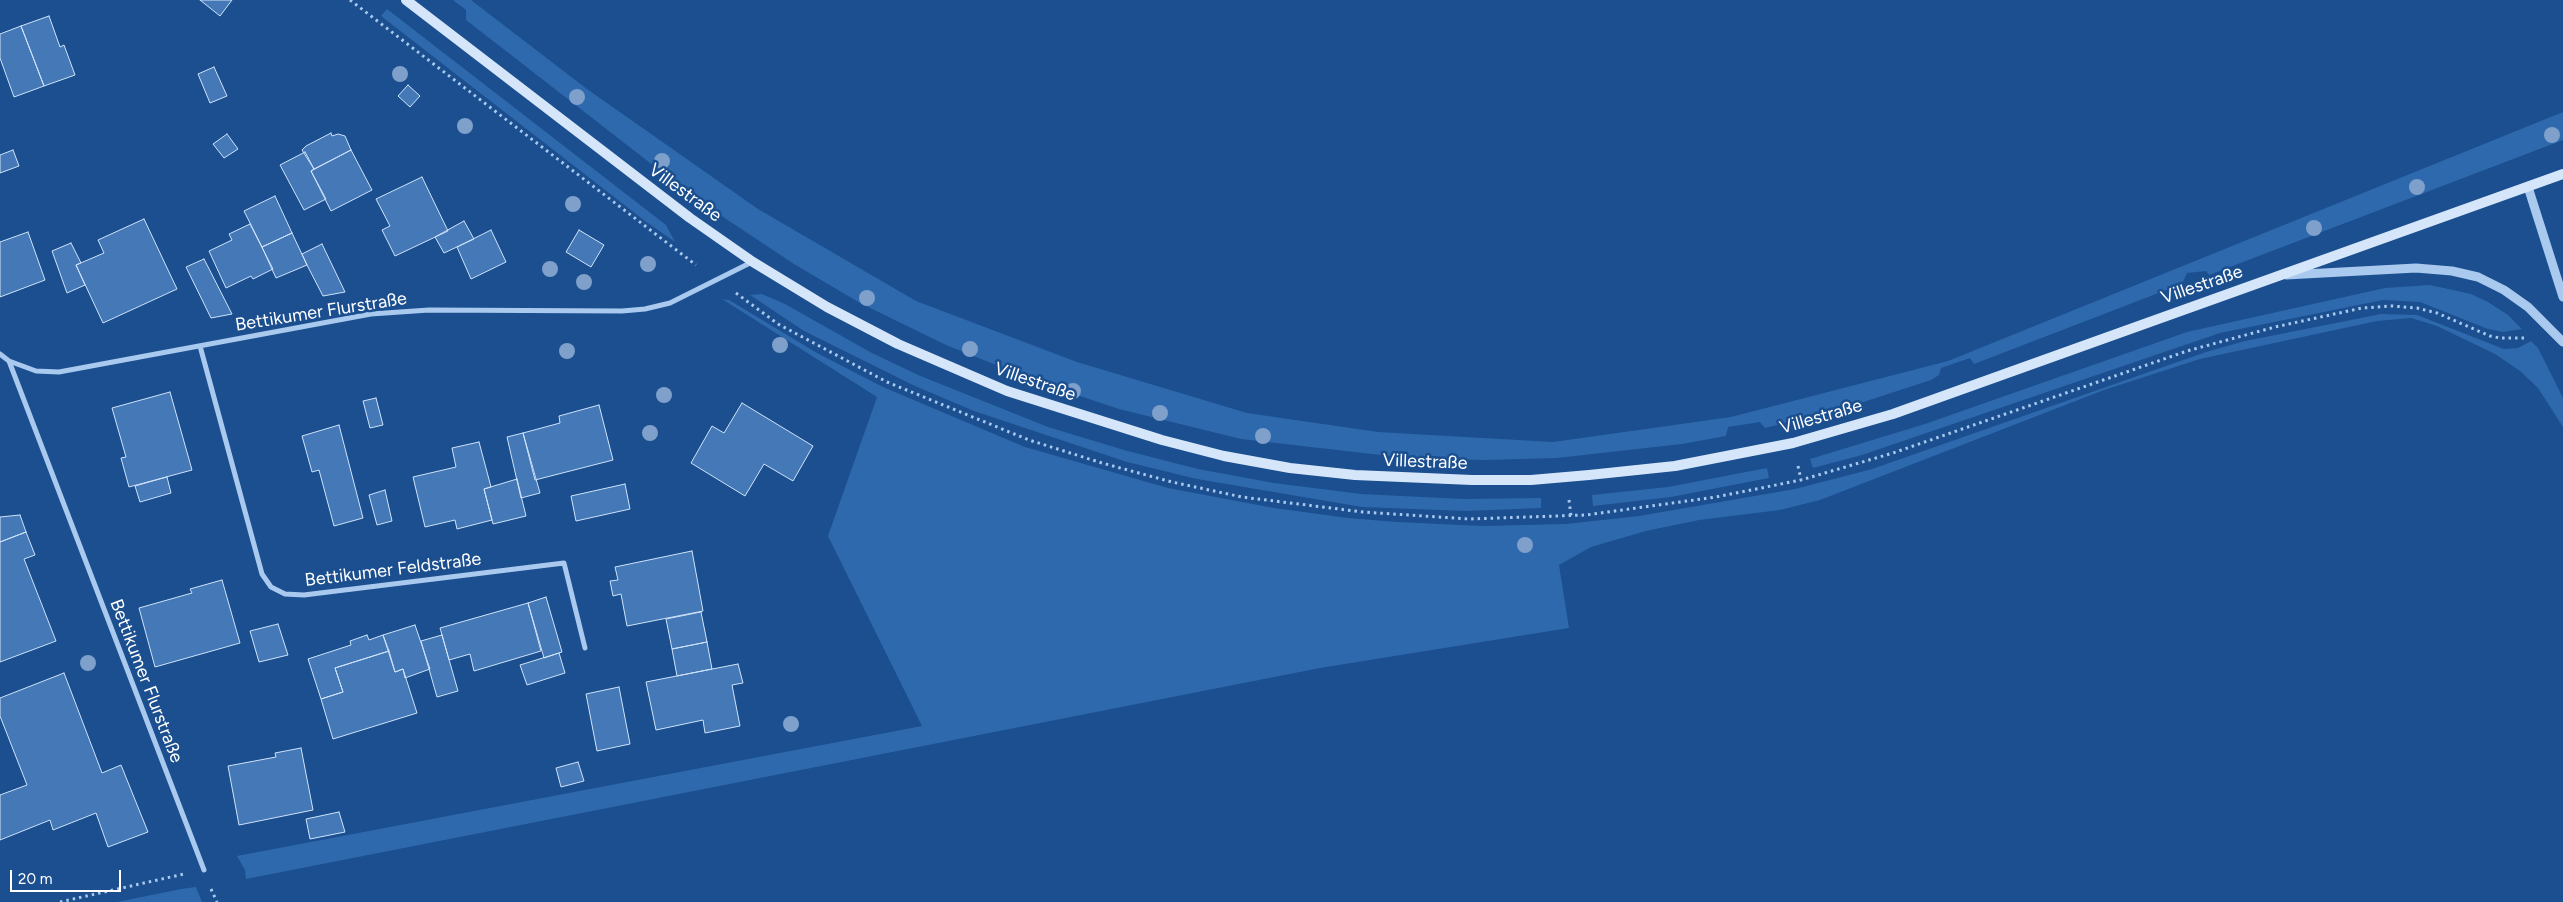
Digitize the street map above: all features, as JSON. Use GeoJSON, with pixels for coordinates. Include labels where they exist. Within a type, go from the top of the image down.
{"type":"FeatureCollection","features":[{"type":"Feature","properties":{"kind":"main road","name":"Villestraße"},"geometry":{"type":"LineString","coordinates":[[406,0],[683,213],[752,262],[827,307],[944,366],[1007,391],[1104,422],[1224,456],[1290,468],[1355,475],[1472,480],[1531,480],[1631,472],[1734,456],[1793,443],[1894,414],[2563,174]]}},
{"type":"Feature","properties":{"kind":"street"},"geometry":{"type":"LineString","coordinates":[[2528,187],[2563,297]]}},
{"type":"Feature","properties":{"kind":"street","name":"Bettikumer Flurstraße"},"geometry":{"type":"LineString","coordinates":[[0,354],[9,361],[36,371],[59,372],[370,314],[400,311],[622,311],[645,309],[670,303],[752,262]]}},
{"type":"Feature","properties":{"kind":"street"},"geometry":{"type":"LineString","coordinates":[[2276,276],[2378,269],[2416,268],[2452,271],[2478,277],[2504,290],[2550,326],[2563,342]]}},
{"type":"Feature","properties":{"kind":"street","name":"Bettikumer Feldstraße"},"geometry":{"type":"LineString","coordinates":[[200,346],[262,574],[270,587],[286,594],[304,595],[564,563],[585,648]]}},
{"type":"Feature","properties":{"kind":"street","name":"Bettikumer Flurstraße"},"geometry":{"type":"LineString","coordinates":[[9,361],[204,870]]}},
{"type":"Feature","properties":{"kind":"path"},"geometry":{"type":"LineString","coordinates":[[350,0],[629,215],[778,324],[826,352],[887,382],[1029,440],[1172,482],[1242,496],[1363,512],[1469,519],[1586,515],[1716,497],[1801,480],[1893,453],[2187,351],[2275,327],[2362,308],[2392,306],[2417,308],[2437,313],[2500,338],[2530,337],[2550,326]]}},
{"type":"Feature","properties":{"kind":"path"},"geometry":{"type":"LineString","coordinates":[[60,902],[204,870]]}},
{"type":"Feature","properties":{"kind":"shaded area"},"geometry":{"type":"Polygon","coordinates":[[[453,0],[471,0],[587,89],[758,209],[916,301],[1077,362],[1247,413],[1378,432],[1553,442],[1731,417],[1948,361],[2563,112],[2563,140],[2209,275],[2206,271],[2187,273],[2182,284],[1974,364],[1970,358],[1941,368],[1939,375],[1931,380],[1845,408],[1765,428],[1760,422],[1728,427],[1726,436],[1682,444],[1557,458],[1484,460],[1407,458],[1241,439],[1119,409],[1044,384],[946,345],[860,303],[794,264],[699,201],[466,20],[466,10],[453,0]]]}},
{"type":"Feature","properties":{"kind":"shaded area"},"geometry":{"type":"Polygon","coordinates":[[[387,9],[666,225],[675,242],[645,221],[381,16],[387,9]]]}},
{"type":"Feature","properties":{"kind":"shaded area"},"geometry":{"type":"Polygon","coordinates":[[[2430,285],[2471,294],[2488,302],[2508,315],[2522,329],[2503,332],[2488,329],[2420,302],[2383,300],[2220,333],[1862,455],[1813,468],[1810,459],[1925,424],[2187,332],[2385,288],[2430,285]]]}},
{"type":"Feature","properties":{"kind":"shaded area"},"geometry":{"type":"Polygon","coordinates":[[[762,294],[785,304],[870,352],[918,375],[1048,427],[1124,450],[1198,469],[1274,483],[1361,494],[1464,499],[1541,498],[1541,508],[1466,511],[1362,507],[1197,479],[1127,462],[974,411],[915,386],[804,331],[750,295],[762,294]]]}},
{"type":"Feature","properties":{"kind":"shaded area"},"geometry":{"type":"Polygon","coordinates":[[[722,299],[729,300],[817,353],[883,387],[1025,447],[1168,488],[1274,508],[1348,518],[1397,522],[1483,526],[1566,524],[1639,516],[1795,489],[1872,469],[2206,352],[2245,341],[2381,314],[2417,315],[2504,349],[2518,348],[2531,341],[2538,348],[2563,398],[2563,427],[2538,388],[2520,371],[2495,354],[2437,326],[2411,318],[2377,321],[2200,359],[2104,390],[1820,500],[1780,510],[1699,520],[1646,531],[1591,547],[1559,565],[1569,628],[1320,668],[246,879],[245,870],[237,856],[922,726],[828,536],[877,397],[722,299]]]}},
{"type":"Feature","properties":{"kind":"shaded area"},"geometry":{"type":"Polygon","coordinates":[[[1767,468],[1769,478],[1671,497],[1593,506],[1592,495],[1668,487],[1767,468]]]}},
{"type":"Feature","properties":{"kind":"shaded area"},"geometry":{"type":"Polygon","coordinates":[[[196,887],[202,902],[117,902],[181,889],[196,887]]]}},
{"type":"Feature","properties":{"kind":"building"},"geometry":{"type":"Polygon","coordinates":[[[200,0],[232,0],[220,16],[200,0]]]}},
{"type":"Feature","properties":{"kind":"building"},"geometry":{"type":"Polygon","coordinates":[[[49,16],[60,47],[64,45],[75,75],[44,86],[21,26],[49,16]]]}},
{"type":"Feature","properties":{"kind":"building"},"geometry":{"type":"Polygon","coordinates":[[[21,26],[44,86],[14,97],[0,58],[0,34],[21,26]]]}},
{"type":"Feature","properties":{"kind":"building"},"geometry":{"type":"Polygon","coordinates":[[[214,67],[227,96],[210,103],[198,74],[214,67]]]}},
{"type":"Feature","properties":{"kind":"building"},"geometry":{"type":"Polygon","coordinates":[[[408,85],[420,96],[410,107],[398,96],[408,85]]]}},
{"type":"Feature","properties":{"kind":"building"},"geometry":{"type":"Polygon","coordinates":[[[331,133],[332,136],[338,134],[345,136],[351,150],[314,169],[302,150],[331,133]]]}},
{"type":"Feature","properties":{"kind":"building"},"geometry":{"type":"Polygon","coordinates":[[[227,134],[238,149],[224,158],[213,144],[227,134]]]}},
{"type":"Feature","properties":{"kind":"building"},"geometry":{"type":"Polygon","coordinates":[[[13,150],[19,166],[0,173],[0,155],[13,150]]]}},
{"type":"Feature","properties":{"kind":"building"},"geometry":{"type":"Polygon","coordinates":[[[351,150],[372,190],[331,211],[311,171],[351,150]]]}},
{"type":"Feature","properties":{"kind":"building"},"geometry":{"type":"Polygon","coordinates":[[[305,152],[314,169],[311,171],[326,199],[304,210],[280,165],[305,152]]]}},
{"type":"Feature","properties":{"kind":"building"},"geometry":{"type":"Polygon","coordinates":[[[422,177],[448,231],[395,256],[382,230],[390,226],[376,199],[422,177]]]}},
{"type":"Feature","properties":{"kind":"building"},"geometry":{"type":"Polygon","coordinates":[[[275,196],[292,233],[262,247],[244,211],[275,196]]]}},
{"type":"Feature","properties":{"kind":"building"},"geometry":{"type":"Polygon","coordinates":[[[144,219],[177,289],[103,323],[76,265],[104,253],[98,240],[144,219]]]}},
{"type":"Feature","properties":{"kind":"building"},"geometry":{"type":"Polygon","coordinates":[[[464,221],[474,239],[444,253],[435,237],[464,221]]]}},
{"type":"Feature","properties":{"kind":"building"},"geometry":{"type":"Polygon","coordinates":[[[250,224],[273,269],[253,279],[251,276],[226,288],[209,251],[232,240],[229,234],[250,224]]]}},
{"type":"Feature","properties":{"kind":"building"},"geometry":{"type":"Polygon","coordinates":[[[491,230],[506,262],[471,279],[457,247],[491,230]]]}},
{"type":"Feature","properties":{"kind":"building"},"geometry":{"type":"Polygon","coordinates":[[[579,230],[604,245],[591,267],[566,252],[579,230]]]}},
{"type":"Feature","properties":{"kind":"building"},"geometry":{"type":"Polygon","coordinates":[[[28,232],[45,280],[0,297],[0,242],[28,232]]]}},
{"type":"Feature","properties":{"kind":"building"},"geometry":{"type":"Polygon","coordinates":[[[292,233],[307,265],[276,278],[262,247],[292,233]]]}},
{"type":"Feature","properties":{"kind":"building"},"geometry":{"type":"Polygon","coordinates":[[[71,243],[81,263],[76,265],[85,285],[67,293],[52,251],[71,243]]]}},
{"type":"Feature","properties":{"kind":"building"},"geometry":{"type":"Polygon","coordinates":[[[322,244],[345,292],[323,296],[307,265],[302,254],[322,244]]]}},
{"type":"Feature","properties":{"kind":"building"},"geometry":{"type":"Polygon","coordinates":[[[204,259],[232,314],[211,318],[186,267],[204,259]]]}},
{"type":"Feature","properties":{"kind":"building"},"geometry":{"type":"Polygon","coordinates":[[[170,392],[192,470],[129,487],[121,458],[126,457],[112,408],[170,392]]]}},
{"type":"Feature","properties":{"kind":"building"},"geometry":{"type":"Polygon","coordinates":[[[376,398],[383,425],[370,428],[363,401],[376,398]]]}},
{"type":"Feature","properties":{"kind":"building"},"geometry":{"type":"Polygon","coordinates":[[[742,403],[813,446],[793,481],[764,464],[745,496],[691,463],[712,426],[724,433],[742,403]]]}},
{"type":"Feature","properties":{"kind":"building"},"geometry":{"type":"Polygon","coordinates":[[[599,405],[613,460],[535,480],[523,433],[560,423],[559,416],[599,405]]]}},
{"type":"Feature","properties":{"kind":"building"},"geometry":{"type":"Polygon","coordinates":[[[339,425],[363,518],[334,526],[319,470],[312,472],[302,436],[339,425]]]}},
{"type":"Feature","properties":{"kind":"building"},"geometry":{"type":"Polygon","coordinates":[[[523,433],[540,493],[521,498],[507,437],[523,433]]]}},
{"type":"Feature","properties":{"kind":"building"},"geometry":{"type":"Polygon","coordinates":[[[479,442],[491,487],[484,489],[492,520],[457,529],[455,520],[425,527],[413,477],[456,467],[452,448],[479,442]]]}},
{"type":"Feature","properties":{"kind":"building"},"geometry":{"type":"Polygon","coordinates":[[[167,477],[171,493],[140,502],[135,486],[167,477]]]}},
{"type":"Feature","properties":{"kind":"building"},"geometry":{"type":"Polygon","coordinates":[[[517,479],[526,516],[493,524],[484,489],[517,479]]]}},
{"type":"Feature","properties":{"kind":"building"},"geometry":{"type":"Polygon","coordinates":[[[625,484],[630,509],[576,521],[571,496],[625,484]]]}},
{"type":"Feature","properties":{"kind":"building"},"geometry":{"type":"Polygon","coordinates":[[[385,490],[392,521],[377,525],[369,495],[385,490]]]}},
{"type":"Feature","properties":{"kind":"building"},"geometry":{"type":"Polygon","coordinates":[[[20,515],[26,532],[0,542],[0,517],[20,515]]]}},
{"type":"Feature","properties":{"kind":"building"},"geometry":{"type":"Polygon","coordinates":[[[26,532],[35,555],[24,559],[56,641],[0,662],[0,542],[26,532]]]}},
{"type":"Feature","properties":{"kind":"building"},"geometry":{"type":"Polygon","coordinates":[[[692,551],[703,611],[627,626],[621,594],[613,596],[610,581],[618,580],[615,567],[692,551]]]}},
{"type":"Feature","properties":{"kind":"building"},"geometry":{"type":"Polygon","coordinates":[[[222,580],[240,643],[155,667],[139,608],[192,593],[190,589],[222,580]]]}},
{"type":"Feature","properties":{"kind":"building"},"geometry":{"type":"Polygon","coordinates":[[[546,597],[562,652],[544,658],[528,603],[546,597]]]}},
{"type":"Feature","properties":{"kind":"building"},"geometry":{"type":"Polygon","coordinates":[[[528,603],[541,651],[474,671],[470,654],[449,660],[440,628],[528,603]]]}},
{"type":"Feature","properties":{"kind":"building"},"geometry":{"type":"Polygon","coordinates":[[[701,612],[707,642],[672,649],[666,619],[701,612]]]}},
{"type":"Feature","properties":{"kind":"building"},"geometry":{"type":"Polygon","coordinates":[[[278,624],[288,655],[259,662],[250,631],[278,624]]]}},
{"type":"Feature","properties":{"kind":"building"},"geometry":{"type":"Polygon","coordinates":[[[415,625],[430,669],[405,678],[403,669],[395,672],[383,635],[415,625]]]}},
{"type":"Feature","properties":{"kind":"building"},"geometry":{"type":"Polygon","coordinates":[[[367,635],[369,640],[383,635],[389,651],[335,668],[343,692],[321,699],[308,659],[351,645],[350,641],[367,635]]]}},
{"type":"Feature","properties":{"kind":"building"},"geometry":{"type":"Polygon","coordinates":[[[442,635],[458,691],[437,697],[421,641],[442,635]]]}},
{"type":"Feature","properties":{"kind":"building"},"geometry":{"type":"Polygon","coordinates":[[[707,642],[712,669],[677,676],[672,649],[707,642]]]}},
{"type":"Feature","properties":{"kind":"building"},"geometry":{"type":"Polygon","coordinates":[[[389,651],[395,672],[403,669],[417,713],[333,739],[321,699],[343,692],[335,668],[389,651]]]}},
{"type":"Feature","properties":{"kind":"building"},"geometry":{"type":"Polygon","coordinates":[[[559,653],[565,673],[527,685],[520,665],[559,653]]]}},
{"type":"Feature","properties":{"kind":"building"},"geometry":{"type":"Polygon","coordinates":[[[738,664],[743,683],[732,685],[740,726],[705,733],[703,720],[656,730],[646,682],[738,664]]]}},
{"type":"Feature","properties":{"kind":"building"},"geometry":{"type":"Polygon","coordinates":[[[64,673],[102,773],[121,765],[148,832],[108,847],[96,813],[53,830],[50,820],[0,840],[0,795],[27,785],[0,716],[0,698],[64,673]]]}},
{"type":"Feature","properties":{"kind":"building"},"geometry":{"type":"Polygon","coordinates":[[[619,687],[630,744],[597,751],[586,694],[619,687]]]}},
{"type":"Feature","properties":{"kind":"building"},"geometry":{"type":"Polygon","coordinates":[[[301,748],[313,810],[239,825],[228,766],[276,757],[275,753],[301,748]]]}},
{"type":"Feature","properties":{"kind":"building"},"geometry":{"type":"Polygon","coordinates":[[[578,762],[584,781],[561,787],[556,768],[578,762]]]}},
{"type":"Feature","properties":{"kind":"building"},"geometry":{"type":"Polygon","coordinates":[[[339,812],[345,832],[310,839],[306,819],[339,812]]]}}]}
